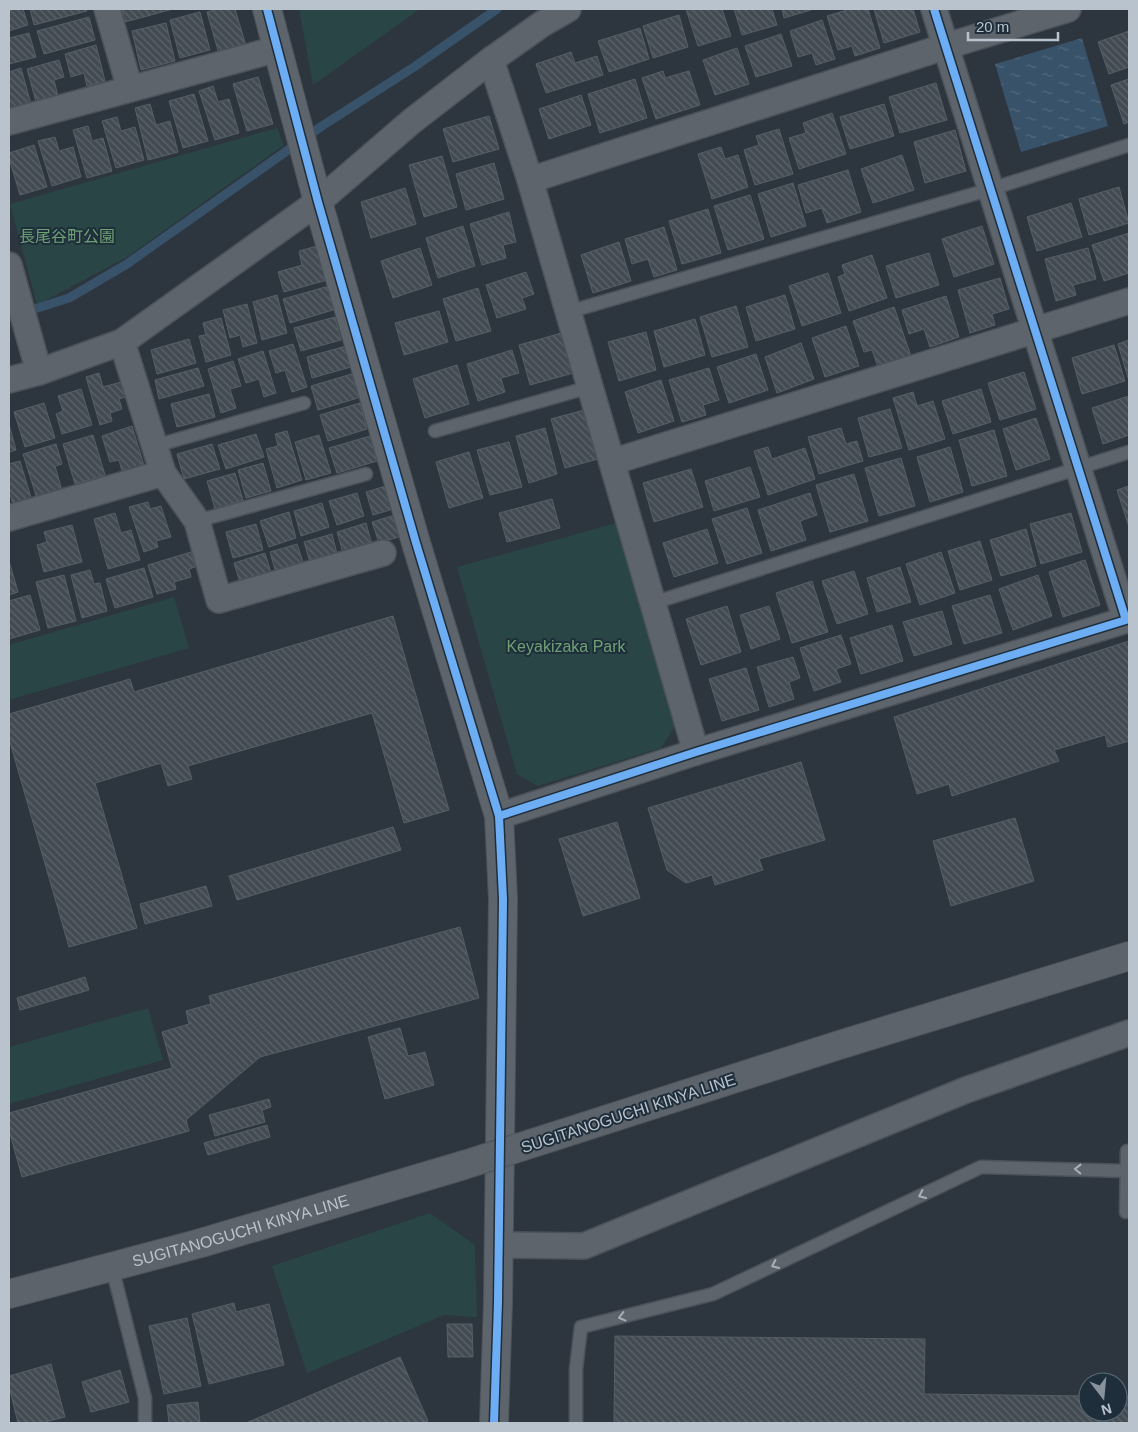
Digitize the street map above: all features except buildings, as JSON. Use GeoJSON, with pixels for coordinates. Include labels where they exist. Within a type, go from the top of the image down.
{"type":"FeatureCollection","features":[{"type":"Feature","properties":{"kind":"main road","name":"SUGITANOGUCHI KINYA LINE"},"geometry":{"type":"LineString","coordinates":[[9,1294],[201,1242],[464,1165],[836,1046],[1129,956]]}},
{"type":"Feature","properties":{"kind":"street"},"geometry":{"type":"LineString","coordinates":[[107,9],[130,89]]}},
{"type":"Feature","properties":{"kind":"street"},"geometry":{"type":"LineString","coordinates":[[267,9],[318,202],[416,543],[499,816],[503,900],[499,1245],[494,1423]]}},
{"type":"Feature","properties":{"kind":"street"},"geometry":{"type":"LineString","coordinates":[[9,380],[39,372],[122,342],[318,202],[412,121],[490,60],[542,24],[568,9]]}},
{"type":"Feature","properties":{"kind":"street"},"geometry":{"type":"LineString","coordinates":[[499,816],[696,752],[1128,620],[1078,468],[934,9]]}},
{"type":"Feature","properties":{"kind":"street"},"geometry":{"type":"LineString","coordinates":[[530,180],[1068,9]]}},
{"type":"Feature","properties":{"kind":"street"},"geometry":{"type":"LineString","coordinates":[[9,122],[277,49]]}},
{"type":"Feature","properties":{"kind":"street"},"geometry":{"type":"LineString","coordinates":[[490,60],[530,180],[696,752]]}},
{"type":"Feature","properties":{"kind":"street"},"geometry":{"type":"LineString","coordinates":[[9,265],[39,372]]}},
{"type":"Feature","properties":{"kind":"street"},"geometry":{"type":"LineString","coordinates":[[612,462],[1129,301]]}},
{"type":"Feature","properties":{"kind":"street"},"geometry":{"type":"LineString","coordinates":[[122,342],[163,473],[197,521],[219,600],[383,553]]}},
{"type":"Feature","properties":{"kind":"street"},"geometry":{"type":"LineString","coordinates":[[9,518],[163,473]]}},
{"type":"Feature","properties":{"kind":"street"},"geometry":{"type":"LineString","coordinates":[[499,1245],[584,1246],[966,1090],[1129,1033]]}},
{"type":"Feature","properties":{"kind":"lane"},"geometry":{"type":"LineString","coordinates":[[568,312],[991,189],[1129,145]]}},
{"type":"Feature","properties":{"kind":"lane"},"geometry":{"type":"LineString","coordinates":[[435,431],[590,387]]}},
{"type":"Feature","properties":{"kind":"lane"},"geometry":{"type":"LineString","coordinates":[[155,446],[304,404]]}},
{"type":"Feature","properties":{"kind":"lane"},"geometry":{"type":"LineString","coordinates":[[653,603],[1129,452]]}},
{"type":"Feature","properties":{"kind":"lane"},"geometry":{"type":"LineString","coordinates":[[197,521],[366,474]]}},
{"type":"Feature","properties":{"kind":"lane"},"geometry":{"type":"LineString","coordinates":[[1126,1212],[1127,1151],[1129,1151]]}},
{"type":"Feature","properties":{"kind":"lane"},"geometry":{"type":"LineString","coordinates":[[576,1423],[576,1369],[580,1327],[712,1294],[981,1167],[1127,1171]]}},
{"type":"Feature","properties":{"kind":"lane"},"geometry":{"type":"LineString","coordinates":[[112,1267],[145,1398],[145,1423]]}},
{"type":"Feature","properties":{"kind":"green space"},"geometry":{"type":"Polygon","coordinates":[[[299,9],[420,9],[313,85],[299,9]]]}},
{"type":"Feature","properties":{"kind":"green space","name":"長尾谷町公園"},"geometry":{"type":"Polygon","coordinates":[[[277,128],[284,145],[127,257],[37,305],[10,204],[277,128]]]}},
{"type":"Feature","properties":{"kind":"green space","name":"Keyakizaka Park"},"geometry":{"type":"Polygon","coordinates":[[[616,523],[675,726],[661,748],[538,786],[517,774],[457,567],[616,523]]]}},
{"type":"Feature","properties":{"kind":"green space"},"geometry":{"type":"Polygon","coordinates":[[[174,597],[189,648],[9,700],[9,645],[174,597]]]}},
{"type":"Feature","properties":{"kind":"green space"},"geometry":{"type":"Polygon","coordinates":[[[148,1008],[163,1060],[9,1104],[9,1047],[148,1008]]]}},
{"type":"Feature","properties":{"kind":"green space"},"geometry":{"type":"Polygon","coordinates":[[[430,1213],[475,1245],[477,1317],[444,1315],[307,1373],[272,1266],[430,1213]]]}},
{"type":"Feature","properties":{"kind":"water"},"geometry":{"type":"Polygon","coordinates":[[[1082,38],[1108,126],[1021,152],[995,64],[1082,38]]]}},
{"type":"Feature","properties":{"kind":"waterway"},"geometry":{"type":"LineString","coordinates":[[9,317],[69,298],[127,264],[322,126],[414,67],[497,9]]}},
{"type":"Feature","properties":{"kind":"cycle path"},"geometry":{"type":"LineString","coordinates":[[267,9],[318,202],[416,543],[499,816],[503,899],[498,1302],[494,1423]]}},
{"type":"Feature","properties":{"kind":"cycle path"},"geometry":{"type":"LineString","coordinates":[[499,816],[696,752],[1126,620],[934,9]]}}]}
